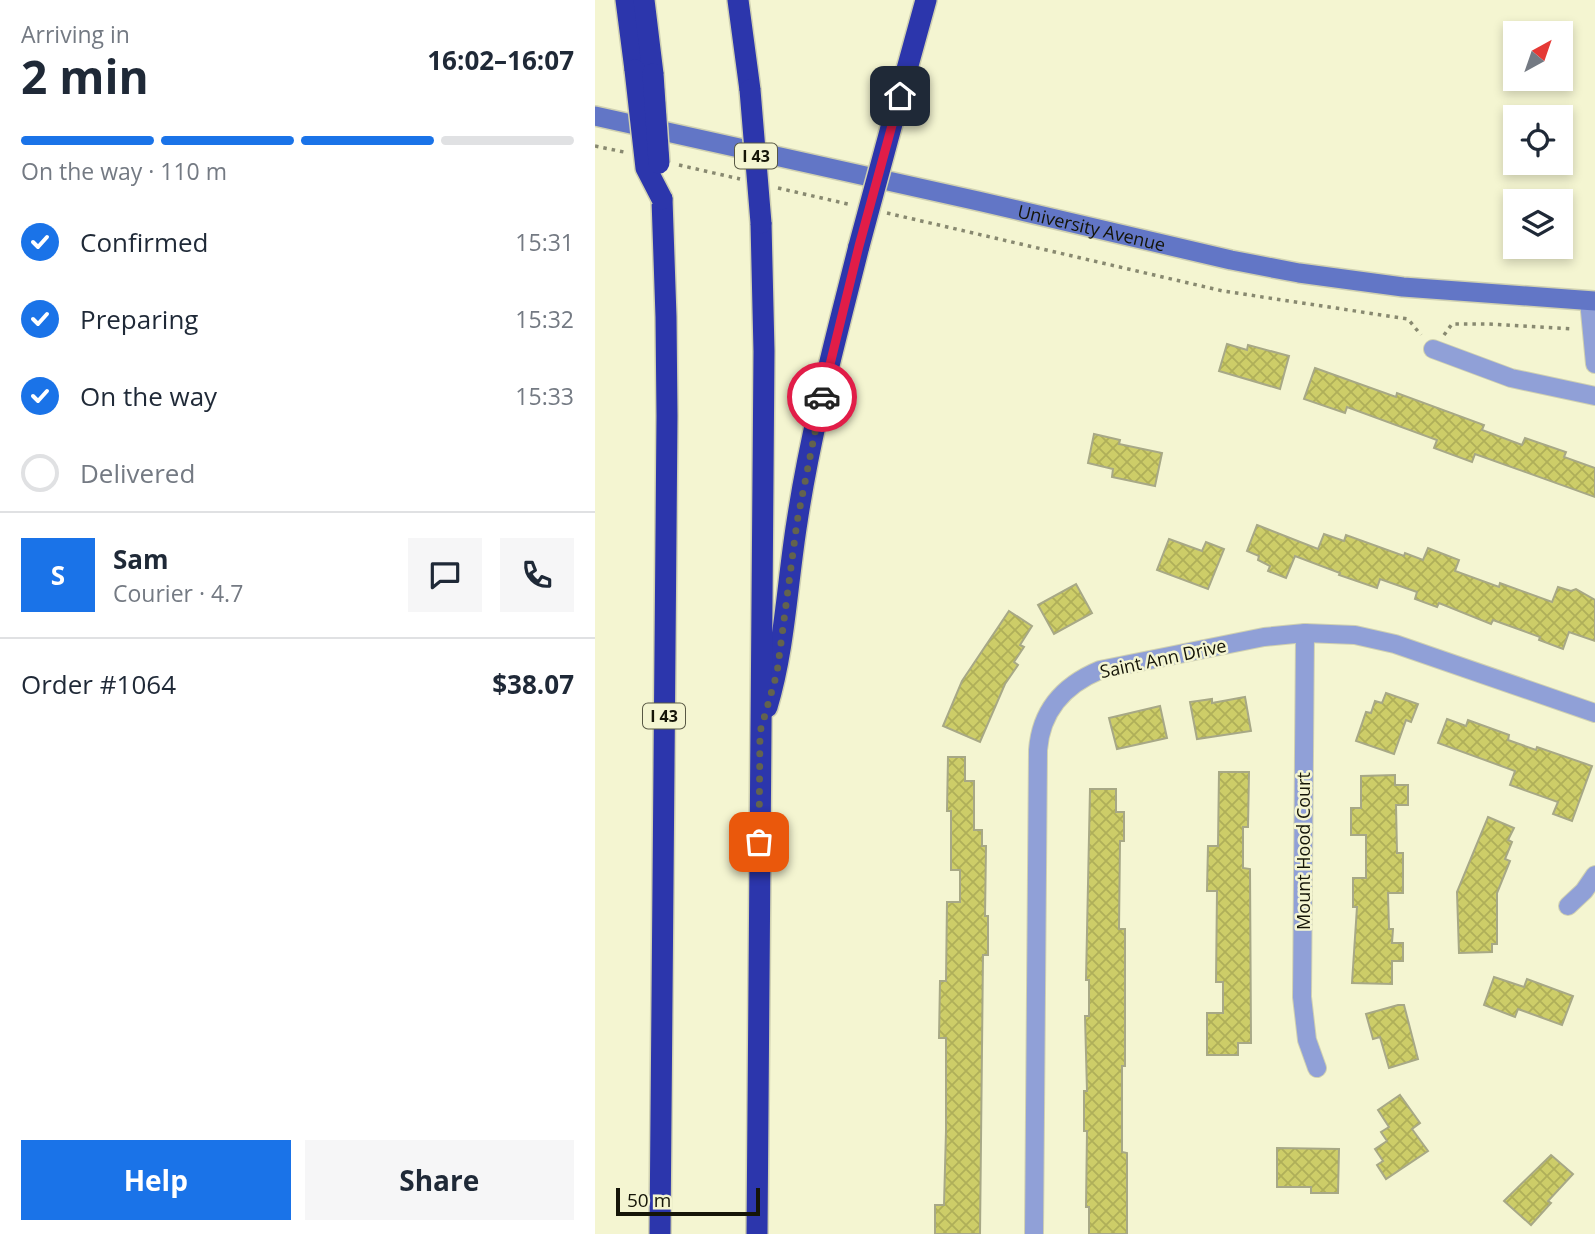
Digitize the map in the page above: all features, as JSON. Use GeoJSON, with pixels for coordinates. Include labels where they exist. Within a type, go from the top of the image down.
{"type":"FeatureCollection","features":[{"type":"Feature","properties":{"kind":"highway"},"geometry":{"type":"LineString","coordinates":[[626,0],[644,72]]}},
{"type":"Feature","properties":{"kind":"highway","name":"I 43"},"geometry":{"type":"LineString","coordinates":[[644,0],[644,72],[662,199],[666,317],[660,1234]]}},
{"type":"Feature","properties":{"kind":"highway","name":"I 43"},"geometry":{"type":"LineString","coordinates":[[739,0],[750,90],[761,223],[764,365],[757,1234]]}},
{"type":"Feature","properties":{"kind":"highway"},"geometry":{"type":"LineString","coordinates":[[760,732],[777,673],[797,522],[813,437],[859,246],[926,0]]}},
{"type":"Feature","properties":{"kind":"main road","name":"University Avenue"},"geometry":{"type":"LineString","coordinates":[[595,116],[1231,260],[1299,273],[1402,287],[1592,301]]}},
{"type":"Feature","properties":{"kind":"street"},"geometry":{"type":"LineString","coordinates":[[1592,301],[1591,330],[1595,364]]}},
{"type":"Feature","properties":{"kind":"street"},"geometry":{"type":"LineString","coordinates":[[1433,349],[1511,378],[1595,396]]}},
{"type":"Feature","properties":{"kind":"street","name":"Saint Ann Drive"},"geometry":{"type":"LineString","coordinates":[[1034,1234],[1038,750],[1044,720],[1055,701],[1070,686],[1100,670],[1264,637],[1305,633],[1355,635],[1395,644],[1595,713]]}},
{"type":"Feature","properties":{"kind":"street","name":"Mount Hood Court"},"geometry":{"type":"LineString","coordinates":[[1305,633],[1302,997],[1307,1040],[1317,1068]]}},
{"type":"Feature","properties":{"kind":"street"},"geometry":{"type":"LineString","coordinates":[[1568,906],[1584,891],[1595,875]]}},
{"type":"Feature","properties":{"kind":"path"},"geometry":{"type":"LineString","coordinates":[[595,146],[636,155]]}},
{"type":"Feature","properties":{"kind":"path"},"geometry":{"type":"LineString","coordinates":[[676,164],[742,180]]}},
{"type":"Feature","properties":{"kind":"path"},"geometry":{"type":"LineString","coordinates":[[768,186],[861,206]]}},
{"type":"Feature","properties":{"kind":"path"},"geometry":{"type":"LineString","coordinates":[[887,213],[1223,291],[1408,319],[1433,349],[1452,324],[1591,330]]}},
{"type":"Feature","properties":{"kind":"building"},"geometry":{"type":"Polygon","coordinates":[[[1227,344],[1247,350],[1248,345],[1289,356],[1280,389],[1219,371],[1227,344]]]}},
{"type":"Feature","properties":{"kind":"building"},"geometry":{"type":"Polygon","coordinates":[[[1315,368],[1396,397],[1397,393],[1484,425],[1482,430],[1522,445],[1525,438],[1566,452],[1564,457],[1595,468],[1595,497],[1475,454],[1472,462],[1434,448],[1437,440],[1347,407],[1345,413],[1304,399],[1315,368]]]}},
{"type":"Feature","properties":{"kind":"building"},"geometry":{"type":"Polygon","coordinates":[[[1094,434],[1120,440],[1119,444],[1162,453],[1155,486],[1112,477],[1113,469],[1088,463],[1094,434]]]}},
{"type":"Feature","properties":{"kind":"building"},"geometry":{"type":"Polygon","coordinates":[[[1257,525],[1318,549],[1324,534],[1344,541],[1346,535],[1423,560],[1428,548],[1459,560],[1455,571],[1499,587],[1500,583],[1552,602],[1558,587],[1571,591],[1576,589],[1595,600],[1595,641],[1569,632],[1563,649],[1539,640],[1540,637],[1493,620],[1491,624],[1439,603],[1437,607],[1415,599],[1417,592],[1380,579],[1377,588],[1295,556],[1286,578],[1268,571],[1270,566],[1258,560],[1259,556],[1247,551],[1257,525]]]}},
{"type":"Feature","properties":{"kind":"building"},"geometry":{"type":"Polygon","coordinates":[[[1169,539],[1202,551],[1206,542],[1224,549],[1208,589],[1157,570],[1169,539]]]}},
{"type":"Feature","properties":{"kind":"building"},"geometry":{"type":"Polygon","coordinates":[[[1076,584],[1092,613],[1054,634],[1038,605],[1076,584]]]}},
{"type":"Feature","properties":{"kind":"building"},"geometry":{"type":"Polygon","coordinates":[[[1009,611],[1032,626],[1020,645],[1024,647],[1014,662],[1018,665],[1005,684],[980,742],[943,726],[962,681],[1009,611]]]}},
{"type":"Feature","properties":{"kind":"building"},"geometry":{"type":"Polygon","coordinates":[[[1386,693],[1418,704],[1411,722],[1406,720],[1394,754],[1356,741],[1366,712],[1371,713],[1375,701],[1382,703],[1386,693]]]}},
{"type":"Feature","properties":{"kind":"building"},"geometry":{"type":"Polygon","coordinates":[[[1245,697],[1251,731],[1197,739],[1190,702],[1212,699],[1212,703],[1245,697]]]}},
{"type":"Feature","properties":{"kind":"building"},"geometry":{"type":"Polygon","coordinates":[[[1160,706],[1167,738],[1117,749],[1109,718],[1160,706]]]}},
{"type":"Feature","properties":{"kind":"building"},"geometry":{"type":"Polygon","coordinates":[[[1447,719],[1466,726],[1468,720],[1509,735],[1508,740],[1592,766],[1572,821],[1553,814],[1558,802],[1510,785],[1515,771],[1438,743],[1447,719]]]}},
{"type":"Feature","properties":{"kind":"building"},"geometry":{"type":"Polygon","coordinates":[[[948,757],[965,757],[965,781],[974,781],[974,830],[982,830],[982,846],[986,846],[985,916],[988,916],[988,955],[983,955],[980,1234],[935,1234],[935,1205],[944,1205],[946,1131],[946,1038],[939,1038],[940,981],[946,981],[947,902],[960,902],[960,870],[951,870],[951,811],[947,811],[948,757]]]}},
{"type":"Feature","properties":{"kind":"building"},"geometry":{"type":"Polygon","coordinates":[[[1219,772],[1249,772],[1248,827],[1243,827],[1243,868],[1250,869],[1251,1043],[1238,1043],[1238,1055],[1207,1055],[1207,1013],[1223,1013],[1223,982],[1216,982],[1217,891],[1207,891],[1208,846],[1218,846],[1219,772]]]}},
{"type":"Feature","properties":{"kind":"building"},"geometry":{"type":"Polygon","coordinates":[[[1395,775],[1395,785],[1408,785],[1408,805],[1396,805],[1397,853],[1403,853],[1403,893],[1388,893],[1389,929],[1393,929],[1392,943],[1403,943],[1403,961],[1392,961],[1392,984],[1352,983],[1357,907],[1353,907],[1353,878],[1366,878],[1366,835],[1351,835],[1351,808],[1361,808],[1361,776],[1395,775]]]}},
{"type":"Feature","properties":{"kind":"building"},"geometry":{"type":"Polygon","coordinates":[[[1090,789],[1116,789],[1116,812],[1124,812],[1124,841],[1120,841],[1119,929],[1125,929],[1122,1152],[1127,1153],[1127,1234],[1089,1234],[1089,1207],[1086,1207],[1087,1131],[1084,1131],[1084,1091],[1087,1091],[1085,1016],[1089,1016],[1089,980],[1086,980],[1090,789]]]}},
{"type":"Feature","properties":{"kind":"building"},"geometry":{"type":"Polygon","coordinates":[[[1488,817],[1514,828],[1508,840],[1512,842],[1505,859],[1510,861],[1497,893],[1497,944],[1492,944],[1492,952],[1459,953],[1457,892],[1488,817]]]}},
{"type":"Feature","properties":{"kind":"building"},"geometry":{"type":"Polygon","coordinates":[[[1494,977],[1524,987],[1527,979],[1573,996],[1562,1025],[1518,1009],[1515,1017],[1484,1005],[1494,977]]]}},
{"type":"Feature","properties":{"kind":"building"},"geometry":{"type":"Polygon","coordinates":[[[1404,1005],[1418,1059],[1389,1068],[1380,1037],[1373,1039],[1366,1014],[1404,1005]]]}},
{"type":"Feature","properties":{"kind":"building"},"geometry":{"type":"Polygon","coordinates":[[[1400,1095],[1420,1123],[1412,1129],[1428,1151],[1386,1179],[1377,1165],[1383,1161],[1375,1149],[1387,1141],[1381,1132],[1389,1127],[1378,1110],[1400,1095]]]}},
{"type":"Feature","properties":{"kind":"building"},"geometry":{"type":"Polygon","coordinates":[[[1277,1148],[1339,1149],[1338,1193],[1311,1193],[1311,1187],[1277,1187],[1277,1148]]]}},
{"type":"Feature","properties":{"kind":"building"},"geometry":{"type":"Polygon","coordinates":[[[1551,1155],[1573,1174],[1548,1201],[1551,1203],[1531,1225],[1504,1201],[1551,1155]]]}},
{"type":"Feature","properties":{"kind":"way so far"},"geometry":{"type":"LineString","coordinates":[[759,842],[760,732],[777,673],[797,522],[822,397]]}},
{"type":"Feature","properties":{"kind":"route"},"geometry":{"type":"LineString","coordinates":[[822,397],[900,96]]}}]}
